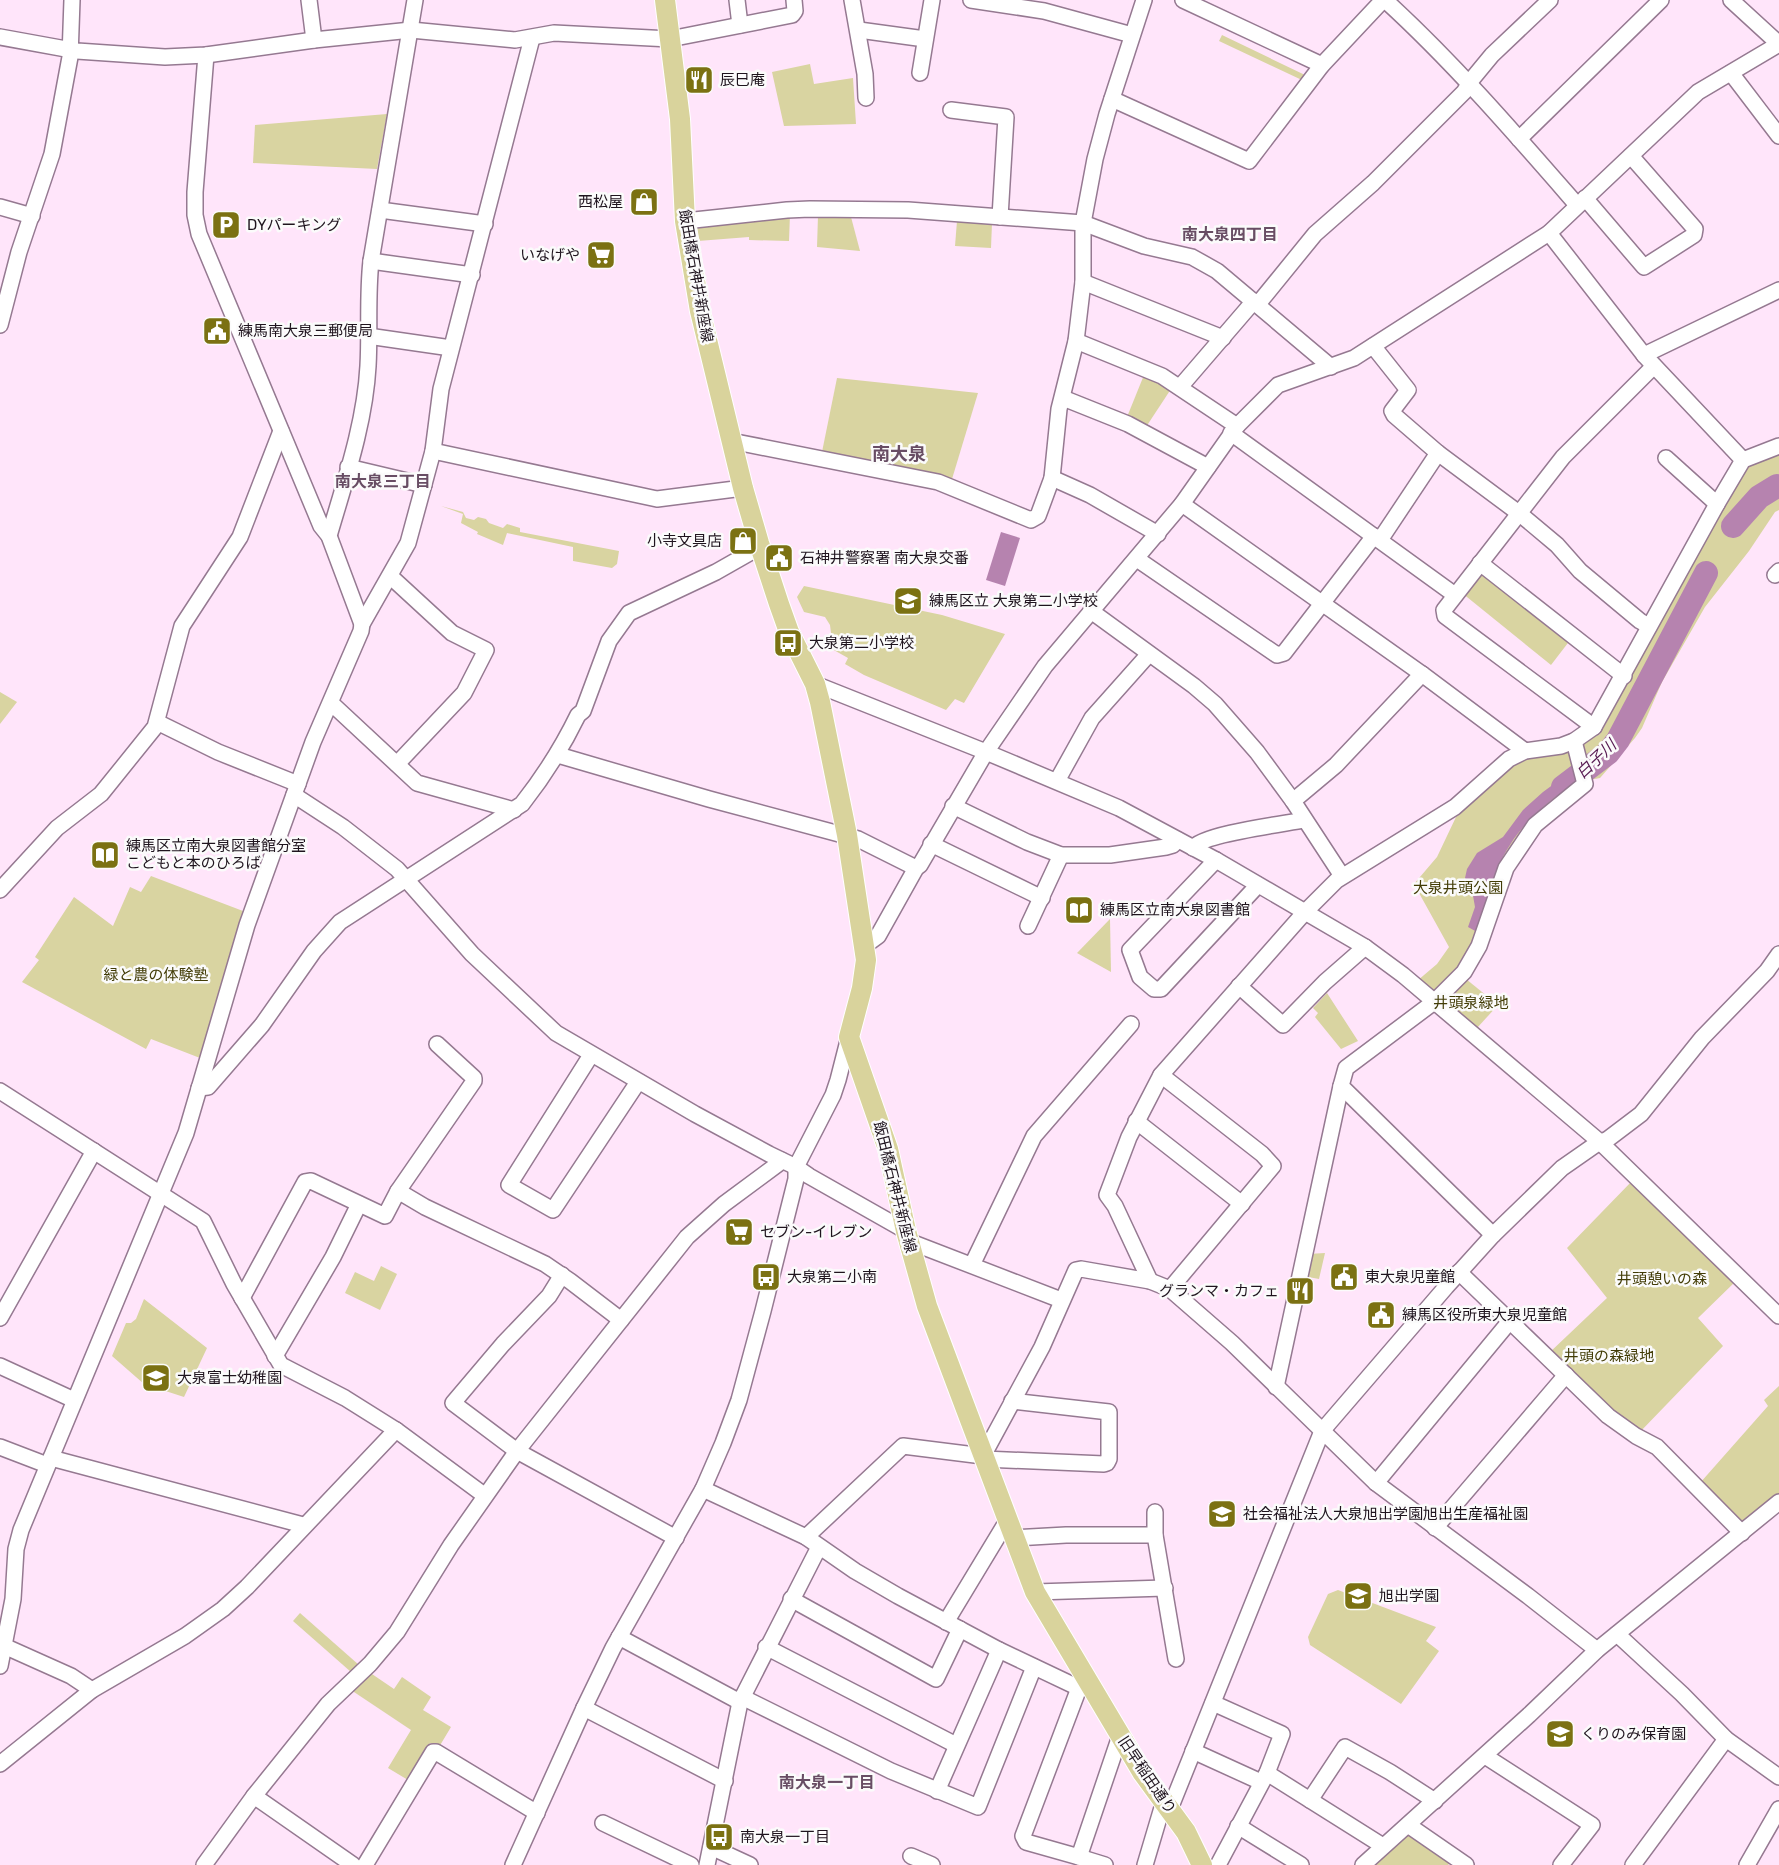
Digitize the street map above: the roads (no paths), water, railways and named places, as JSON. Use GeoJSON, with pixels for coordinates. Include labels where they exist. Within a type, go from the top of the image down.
{"type":"FeatureCollection","features":[{"type":"Feature","properties":{"kind":"main road","name":"飯田橋石神井新座線"},"geometry":{"type":"LineString","coordinates":[[665,0],[680,118],[685,221],[700,311],[743,488],[763,556],[789,632],[815,684],[847,836],[865,972],[849,1037],[888,1149],[907,1236],[931,1317],[1035,1592],[1084,1687]]}},
{"type":"Feature","properties":{"kind":"main road","name":"旧早稲田通り"},"geometry":{"type":"LineString","coordinates":[[1084,1687],[1186,1832],[1202,1865]]}},
{"type":"Feature","properties":{"kind":"street"},"geometry":{"type":"LineString","coordinates":[[0,326],[19,252],[52,154],[70,57],[72,0]]}},
{"type":"Feature","properties":{"kind":"street"},"geometry":{"type":"LineString","coordinates":[[309,0],[314,40]]}},
{"type":"Feature","properties":{"kind":"street"},"geometry":{"type":"LineString","coordinates":[[329,536],[362,405],[368,367],[371,261],[415,0]]}},
{"type":"Feature","properties":{"kind":"street"},"geometry":{"type":"LineString","coordinates":[[737,0],[740,25]]}},
{"type":"Feature","properties":{"kind":"street"},"geometry":{"type":"LineString","coordinates":[[0,37],[70,49],[165,57],[206,55],[314,40],[411,30],[515,40],[554,33],[670,39],[792,15],[795,11],[794,0]]}},
{"type":"Feature","properties":{"kind":"street"},"geometry":{"type":"LineString","coordinates":[[852,0],[859,30],[866,98]]}},
{"type":"Feature","properties":{"kind":"street"},"geometry":{"type":"LineString","coordinates":[[920,73],[932,0]]}},
{"type":"Feature","properties":{"kind":"street"},"geometry":{"type":"LineString","coordinates":[[971,0],[1046,5],[1132,35]]}},
{"type":"Feature","properties":{"kind":"street"},"geometry":{"type":"LineString","coordinates":[[731,441],[938,482],[1031,520],[1038,516],[1052,478],[1059,409],[1076,341],[1083,282],[1083,223],[1095,158],[1144,0]]}},
{"type":"Feature","properties":{"kind":"street"},"geometry":{"type":"LineString","coordinates":[[1183,0],[1322,65]]}},
{"type":"Feature","properties":{"kind":"street"},"geometry":{"type":"LineString","coordinates":[[1112,99],[1250,161],[1322,65],[1384,0],[1644,267],[1696,232],[1631,156]]}},
{"type":"Feature","properties":{"kind":"street"},"geometry":{"type":"LineString","coordinates":[[1180,387],[1316,234],[1373,183],[1464,92],[1492,55],[1550,0]]}},
{"type":"Feature","properties":{"kind":"street"},"geometry":{"type":"LineString","coordinates":[[1519,139],[1661,0]]}},
{"type":"Feature","properties":{"kind":"street"},"geometry":{"type":"LineString","coordinates":[[863,947],[878,936],[986,752],[1045,666],[1158,534],[1234,430],[1278,385],[1354,357],[1549,233],[1698,92],[1779,44],[1731,0]]}},
{"type":"Feature","properties":{"kind":"street"},"geometry":{"type":"LineString","coordinates":[[859,30],[925,39]]}},
{"type":"Feature","properties":{"kind":"street"},"geometry":{"type":"LineString","coordinates":[[0,1666],[4,1646],[6,1604],[21,1530],[186,1132],[241,944],[321,723],[362,624],[408,543],[433,451],[441,389],[451,348],[532,38]]}},
{"type":"Feature","properties":{"kind":"street"},"geometry":{"type":"LineString","coordinates":[[206,55],[195,192],[195,215],[200,234],[321,526],[329,536],[362,624]]}},
{"type":"Feature","properties":{"kind":"street"},"geometry":{"type":"LineString","coordinates":[[1731,73],[1779,136]]}},
{"type":"Feature","properties":{"kind":"street"},"geometry":{"type":"LineString","coordinates":[[951,110],[1006,117],[1000,217]]}},
{"type":"Feature","properties":{"kind":"street"},"geometry":{"type":"LineString","coordinates":[[0,207],[32,216]]}},
{"type":"Feature","properties":{"kind":"street"},"geometry":{"type":"LineString","coordinates":[[685,221],[810,209],[908,210],[1083,223],[1144,246],[1192,257],[1217,271],[1331,367]]}},
{"type":"Feature","properties":{"kind":"street"},"geometry":{"type":"LineString","coordinates":[[380,210],[485,224]]}},
{"type":"Feature","properties":{"kind":"street"},"geometry":{"type":"LineString","coordinates":[[1549,233],[1649,360],[1743,460]]}},
{"type":"Feature","properties":{"kind":"street"},"geometry":{"type":"LineString","coordinates":[[371,261],[471,275]]}},
{"type":"Feature","properties":{"kind":"street"},"geometry":{"type":"LineString","coordinates":[[1083,282],[1223,338]]}},
{"type":"Feature","properties":{"kind":"street"},"geometry":{"type":"LineString","coordinates":[[1594,727],[1445,616],[1444,610],[1563,457],[1649,360],[1779,290]]}},
{"type":"Feature","properties":{"kind":"street"},"geometry":{"type":"LineString","coordinates":[[368,336],[451,348]]}},
{"type":"Feature","properties":{"kind":"street"},"geometry":{"type":"LineString","coordinates":[[1076,341],[1162,376],[1180,387],[1455,595]]}},
{"type":"Feature","properties":{"kind":"street"},"geometry":{"type":"LineString","coordinates":[[1373,345],[1408,390],[1394,407],[1392,411],[1394,414],[1438,453],[1520,513],[1557,545],[1580,571],[1649,626]]}},
{"type":"Feature","properties":{"kind":"street"},"geometry":{"type":"LineString","coordinates":[[1063,398],[1128,424],[1208,467]]}},
{"type":"Feature","properties":{"kind":"street"},"geometry":{"type":"LineString","coordinates":[[0,890],[57,828],[101,794],[157,722],[182,626],[240,537],[281,431]]}},
{"type":"Feature","properties":{"kind":"street"},"geometry":{"type":"LineString","coordinates":[[1150,1281],[1115,1206],[1107,1195],[1136,1121],[1161,1075],[1305,912],[1342,876],[1455,807],[1503,762],[1525,751],[1560,746],[1574,741],[1594,727],[1743,460],[1779,446]]}},
{"type":"Feature","properties":{"kind":"street"},"geometry":{"type":"LineString","coordinates":[[433,451],[657,499],[743,488]]}},
{"type":"Feature","properties":{"kind":"street"},"geometry":{"type":"LineString","coordinates":[[1137,559],[1277,655],[1284,653],[1377,538],[1438,453]]}},
{"type":"Feature","properties":{"kind":"street"},"geometry":{"type":"LineString","coordinates":[[1666,458],[1717,504]]}},
{"type":"Feature","properties":{"kind":"street"},"geometry":{"type":"LineString","coordinates":[[348,467],[424,485]]}},
{"type":"Feature","properties":{"kind":"street"},"geometry":{"type":"LineString","coordinates":[[1052,478],[1090,495],[1158,534]]}},
{"type":"Feature","properties":{"kind":"street"},"geometry":{"type":"LineString","coordinates":[[1182,504],[1422,674],[1525,751]]}},
{"type":"Feature","properties":{"kind":"street"},"geometry":{"type":"LineString","coordinates":[[199,1088],[208,1088],[236,1058],[262,1026],[314,951],[340,921],[522,804],[541,781],[558,755],[578,715],[583,711],[609,641],[629,613],[716,572],[763,556]]}},
{"type":"Feature","properties":{"kind":"street"},"geometry":{"type":"LineString","coordinates":[[1480,563],[1624,676]]}},
{"type":"Feature","properties":{"kind":"street"},"geometry":{"type":"LineString","coordinates":[[390,576],[452,633],[486,650],[464,693],[397,764]]}},
{"type":"Feature","properties":{"kind":"street"},"geometry":{"type":"LineString","coordinates":[[1091,611],[1198,689],[1215,704],[1257,752],[1293,801],[1342,876]]}},
{"type":"Feature","properties":{"kind":"street"},"geometry":{"type":"LineString","coordinates":[[1057,781],[1092,718],[1149,654]]}},
{"type":"Feature","properties":{"kind":"street"},"geometry":{"type":"LineString","coordinates":[[1293,801],[1336,765],[1422,674]]}},
{"type":"Feature","properties":{"kind":"street"},"geometry":{"type":"LineString","coordinates":[[815,684],[1119,808],[1216,860],[1388,963],[1600,1142],[1779,1316]]}},
{"type":"Feature","properties":{"kind":"street"},"geometry":{"type":"LineString","coordinates":[[331,703],[417,783],[514,810]]}},
{"type":"Feature","properties":{"kind":"street"},"geometry":{"type":"LineString","coordinates":[[157,722],[296,790],[397,869],[448,930],[556,1034],[638,1082],[796,1167],[907,1236],[972,1265],[1061,1300]]}},
{"type":"Feature","properties":{"kind":"street"},"geometry":{"type":"LineString","coordinates":[[1276,1387],[1297,1273],[1346,1068],[1434,1002],[1464,972],[1479,946],[1506,867],[1535,825],[1585,784],[1574,741]]}},
{"type":"Feature","properties":{"kind":"street"},"geometry":{"type":"LineString","coordinates":[[558,755],[858,839],[916,868]]}},
{"type":"Feature","properties":{"kind":"street"},"geometry":{"type":"LineString","coordinates":[[953,806],[1027,842],[1061,855],[1110,855],[1166,847],[1178,840]]}},
{"type":"Feature","properties":{"kind":"street"},"geometry":{"type":"LineString","coordinates":[[1193,848],[1198,842],[1230,833],[1304,820]]}},
{"type":"Feature","properties":{"kind":"street"},"geometry":{"type":"LineString","coordinates":[[932,844],[1042,898]]}},
{"type":"Feature","properties":{"kind":"street"},"geometry":{"type":"LineString","coordinates":[[1028,926],[1061,855]]}},
{"type":"Feature","properties":{"kind":"street"},"geometry":{"type":"LineString","coordinates":[[1216,860],[1130,950],[1140,977],[1154,989],[1161,989],[1258,885]]}},
{"type":"Feature","properties":{"kind":"street"},"geometry":{"type":"LineString","coordinates":[[1239,986],[1283,1025],[1325,982],[1365,948]]}},
{"type":"Feature","properties":{"kind":"street"},"geometry":{"type":"LineString","coordinates":[[1145,1865],[1167,1805],[1193,1751],[1322,1431],[1493,1235],[1562,1168],[1641,1114],[1702,1038],[1767,971],[1779,954]]}},
{"type":"Feature","properties":{"kind":"street"},"geometry":{"type":"LineString","coordinates":[[972,1265],[1034,1136],[1131,1024]]}},
{"type":"Feature","properties":{"kind":"street"},"geometry":{"type":"LineString","coordinates":[[513,1865],[584,1708],[619,1637],[703,1489],[729,1428],[739,1400],[779,1252],[796,1179],[796,1167],[833,1095],[849,1037]]}},
{"type":"Feature","properties":{"kind":"street"},"geometry":{"type":"LineString","coordinates":[[242,1298],[305,1182],[311,1181],[385,1216],[398,1191],[474,1081],[474,1078],[437,1044]]}},
{"type":"Feature","properties":{"kind":"street"},"geometry":{"type":"LineString","coordinates":[[591,1055],[509,1185],[553,1210],[638,1082]]}},
{"type":"Feature","properties":{"kind":"street"},"geometry":{"type":"LineString","coordinates":[[1161,1075],[1272,1163],[1272,1168],[1170,1289]]}},
{"type":"Feature","properties":{"kind":"street"},"geometry":{"type":"LineString","coordinates":[[1341,1086],[1493,1235]]}},
{"type":"Feature","properties":{"kind":"street"},"geometry":{"type":"LineString","coordinates":[[0,1091],[203,1221],[242,1298],[281,1365],[345,1398],[396,1430],[484,1495]]}},
{"type":"Feature","properties":{"kind":"street"},"geometry":{"type":"LineString","coordinates":[[1136,1121],[1242,1204]]}},
{"type":"Feature","properties":{"kind":"street"},"geometry":{"type":"LineString","coordinates":[[0,1318],[94,1151]]}},
{"type":"Feature","properties":{"kind":"street"},"geometry":{"type":"LineString","coordinates":[[204,1865],[254,1796],[328,1704],[370,1664],[397,1632],[484,1495],[517,1450],[687,1237],[724,1204],[781,1160]]}},
{"type":"Feature","properties":{"kind":"street"},"geometry":{"type":"LineString","coordinates":[[398,1191],[425,1207],[545,1264],[621,1320]]}},
{"type":"Feature","properties":{"kind":"street"},"geometry":{"type":"LineString","coordinates":[[275,1356],[333,1257],[359,1204]]}},
{"type":"Feature","properties":{"kind":"street"},"geometry":{"type":"LineString","coordinates":[[984,1457],[1042,1347],[1061,1300],[1078,1269],[1150,1281],[1170,1289],[1200,1314],[1376,1483],[1597,1650]]}},
{"type":"Feature","properties":{"kind":"street"},"geometry":{"type":"LineString","coordinates":[[1459,1272],[1608,1416],[1636,1436],[1657,1447],[1742,1533]]}},
{"type":"Feature","properties":{"kind":"street"},"geometry":{"type":"LineString","coordinates":[[562,1275],[549,1296],[503,1344],[453,1403],[517,1450],[676,1538]]}},
{"type":"Feature","properties":{"kind":"street"},"geometry":{"type":"LineString","coordinates":[[1376,1483],[1510,1321]]}},
{"type":"Feature","properties":{"kind":"street"},"geometry":{"type":"LineString","coordinates":[[0,1366],[74,1400]]}},
{"type":"Feature","properties":{"kind":"street"},"geometry":{"type":"LineString","coordinates":[[1435,1528],[1566,1375]]}},
{"type":"Feature","properties":{"kind":"street"},"geometry":{"type":"LineString","coordinates":[[806,1537],[903,1446],[984,1457],[1107,1463],[1109,1412],[1012,1401]]}},
{"type":"Feature","properties":{"kind":"street"},"geometry":{"type":"LineString","coordinates":[[0,1764],[92,1690],[185,1636],[223,1609],[247,1587],[303,1525],[396,1430]]}},
{"type":"Feature","properties":{"kind":"street"},"geometry":{"type":"LineString","coordinates":[[0,1447],[303,1525]]}},
{"type":"Feature","properties":{"kind":"street"},"geometry":{"type":"LineString","coordinates":[[703,1489],[806,1537],[855,1571],[999,1650],[1084,1687],[1023,1836],[1026,1842],[1105,1865]]}},
{"type":"Feature","properties":{"kind":"street"},"geometry":{"type":"LineString","coordinates":[[1363,1865],[1485,1756],[1597,1650],[1779,1502]]}},
{"type":"Feature","properties":{"kind":"street"},"geometry":{"type":"LineString","coordinates":[[1155,1512],[1155,1535],[1176,1659]]}},
{"type":"Feature","properties":{"kind":"street"},"geometry":{"type":"LineString","coordinates":[[791,1599],[936,1679],[953,1626],[1011,1529],[1066,1535],[1155,1535]]}},
{"type":"Feature","properties":{"kind":"street"},"geometry":{"type":"LineString","coordinates":[[707,1865],[741,1699],[819,1547]]}},
{"type":"Feature","properties":{"kind":"street"},"geometry":{"type":"LineString","coordinates":[[1035,1592],[1165,1588]]}},
{"type":"Feature","properties":{"kind":"street"},"geometry":{"type":"LineString","coordinates":[[1617,1634],[1682,1694],[1726,1739],[1779,1777]]}},
{"type":"Feature","properties":{"kind":"street"},"geometry":{"type":"LineString","coordinates":[[619,1637],[741,1699],[937,1791],[978,1807],[1034,1667]]}},
{"type":"Feature","properties":{"kind":"street"},"geometry":{"type":"LineString","coordinates":[[4,1646],[71,1676],[92,1690]]}},
{"type":"Feature","properties":{"kind":"street"},"geometry":{"type":"LineString","coordinates":[[766,1647],[956,1744]]}},
{"type":"Feature","properties":{"kind":"street"},"geometry":{"type":"LineString","coordinates":[[937,1791],[999,1650]]}},
{"type":"Feature","properties":{"kind":"street"},"geometry":{"type":"LineString","coordinates":[[1213,1702],[1282,1734],[1264,1778],[1218,1865]]}},
{"type":"Feature","properties":{"kind":"street"},"geometry":{"type":"LineString","coordinates":[[584,1708],[725,1781]]}},
{"type":"Feature","properties":{"kind":"street"},"geometry":{"type":"LineString","coordinates":[[1079,1857],[1120,1736]]}},
{"type":"Feature","properties":{"kind":"street"},"geometry":{"type":"LineString","coordinates":[[1639,1863],[1726,1739]]}},
{"type":"Feature","properties":{"kind":"street"},"geometry":{"type":"LineString","coordinates":[[1310,1800],[1345,1747],[1435,1801]]}},
{"type":"Feature","properties":{"kind":"street"},"geometry":{"type":"LineString","coordinates":[[1193,1751],[1264,1778],[1310,1800],[1383,1846]]}},
{"type":"Feature","properties":{"kind":"street"},"geometry":{"type":"LineString","coordinates":[[364,1865],[433,1752],[537,1813]]}},
{"type":"Feature","properties":{"kind":"street"},"geometry":{"type":"LineString","coordinates":[[1485,1756],[1592,1825],[1561,1865]]}},
{"type":"Feature","properties":{"kind":"street"},"geometry":{"type":"LineString","coordinates":[[254,1796],[353,1865]]}},
{"type":"Feature","properties":{"kind":"street"},"geometry":{"type":"LineString","coordinates":[[1747,1865],[1779,1809]]}},
{"type":"Feature","properties":{"kind":"street"},"geometry":{"type":"LineString","coordinates":[[603,1823],[691,1865]]}},
{"type":"Feature","properties":{"kind":"street"},"geometry":{"type":"LineString","coordinates":[[1408,1825],[1466,1865]]}},
{"type":"Feature","properties":{"kind":"street"},"geometry":{"type":"LineString","coordinates":[[1238,1826],[1301,1865]]}},
{"type":"Feature","properties":{"kind":"street"},"geometry":{"type":"LineString","coordinates":[[711,1847],[750,1865]]}},
{"type":"Feature","properties":{"kind":"street"},"geometry":{"type":"LineString","coordinates":[[911,1856],[932,1865]]}},
{"type":"Feature","properties":{"kind":"waterway","name":"白子川"},"geometry":{"type":"LineString","coordinates":[[1733,526],[1759,497],[1777,486]]}},
{"type":"Feature","properties":{"kind":"waterway","name":"白子川"},"geometry":{"type":"LineString","coordinates":[[1563,787],[1608,753],[1618,740],[1706,573]]}},
{"type":"Feature","properties":{"kind":"place","name":"辰巳庵"},"geometry":{"type":"Point","coordinates":[699,80]}},
{"type":"Feature","properties":{"kind":"place","name":"西松屋"},"geometry":{"type":"Point","coordinates":[644,202]}},
{"type":"Feature","properties":{"kind":"place","name":"DYパーキング"},"geometry":{"type":"Point","coordinates":[226,225]}},
{"type":"Feature","properties":{"kind":"place","name":"いなげや"},"geometry":{"type":"Point","coordinates":[601,255]}},
{"type":"Feature","properties":{"kind":"place","name":"練馬南大泉三郵便局"},"geometry":{"type":"Point","coordinates":[217,331]}},
{"type":"Feature","properties":{"kind":"place","name":"小寺文具店"},"geometry":{"type":"Point","coordinates":[743,541]}},
{"type":"Feature","properties":{"kind":"place","name":"石神井警察署 南大泉交番"},"geometry":{"type":"Point","coordinates":[779,558]}},
{"type":"Feature","properties":{"kind":"place","name":"練馬区立 大泉第二小学校"},"geometry":{"type":"Point","coordinates":[908,601]}},
{"type":"Feature","properties":{"kind":"place","name":"大泉第二小学校"},"geometry":{"type":"Point","coordinates":[788,643]}},
{"type":"Feature","properties":{"kind":"place","name":"練馬区立南大泉図書館分室 こどもと本のひろば"},"geometry":{"type":"Point","coordinates":[105,855]}},
{"type":"Feature","properties":{"kind":"place","name":"練馬区立南大泉図書館"},"geometry":{"type":"Point","coordinates":[1079,910]}},
{"type":"Feature","properties":{"kind":"place","name":"セブン-イレブン"},"geometry":{"type":"Point","coordinates":[739,1232]}},
{"type":"Feature","properties":{"kind":"place","name":"大泉第二小南"},"geometry":{"type":"Point","coordinates":[766,1277]}},
{"type":"Feature","properties":{"kind":"place","name":"東大泉児童館"},"geometry":{"type":"Point","coordinates":[1344,1277]}},
{"type":"Feature","properties":{"kind":"place","name":"グランマ・カフェ"},"geometry":{"type":"Point","coordinates":[1300,1291]}},
{"type":"Feature","properties":{"kind":"place","name":"練馬区役所東大泉児童館"},"geometry":{"type":"Point","coordinates":[1381,1315]}},
{"type":"Feature","properties":{"kind":"place","name":"大泉富士幼稚園"},"geometry":{"type":"Point","coordinates":[156,1378]}},
{"type":"Feature","properties":{"kind":"place","name":"社会福祉法人大泉旭出学園旭出生産福祉園"},"geometry":{"type":"Point","coordinates":[1222,1514]}},
{"type":"Feature","properties":{"kind":"place","name":"旭出学園"},"geometry":{"type":"Point","coordinates":[1358,1596]}},
{"type":"Feature","properties":{"kind":"place","name":"くりのみ保育園"},"geometry":{"type":"Point","coordinates":[1560,1734]}},
{"type":"Feature","properties":{"kind":"place","name":"南大泉一丁目"},"geometry":{"type":"Point","coordinates":[719,1837]}},
{"type":"Feature","properties":{"kind":"district","name":"南大泉四丁目"},"geometry":{"type":"Point","coordinates":[1230,234]}},
{"type":"Feature","properties":{"kind":"district","name":"南大泉"},"geometry":{"type":"Point","coordinates":[899,454]}},
{"type":"Feature","properties":{"kind":"district","name":"南大泉三丁目"},"geometry":{"type":"Point","coordinates":[383,481]}},
{"type":"Feature","properties":{"kind":"district","name":"南大泉一丁目"},"geometry":{"type":"Point","coordinates":[827,1782]}},
{"type":"Feature","properties":{"kind":"park label","name":"大泉井頭公園"},"geometry":{"type":"Point","coordinates":[1458,888]}},
{"type":"Feature","properties":{"kind":"park label","name":"緑と農の体験塾"},"geometry":{"type":"Point","coordinates":[156,975]}},
{"type":"Feature","properties":{"kind":"park label","name":"井頭泉緑地"},"geometry":{"type":"Point","coordinates":[1471,1003]}},
{"type":"Feature","properties":{"kind":"park label","name":"井頭憩いの森"},"geometry":{"type":"Point","coordinates":[1662,1279]}},
{"type":"Feature","properties":{"kind":"park label","name":"井頭の森緑地"},"geometry":{"type":"Point","coordinates":[1609,1356]}}]}
